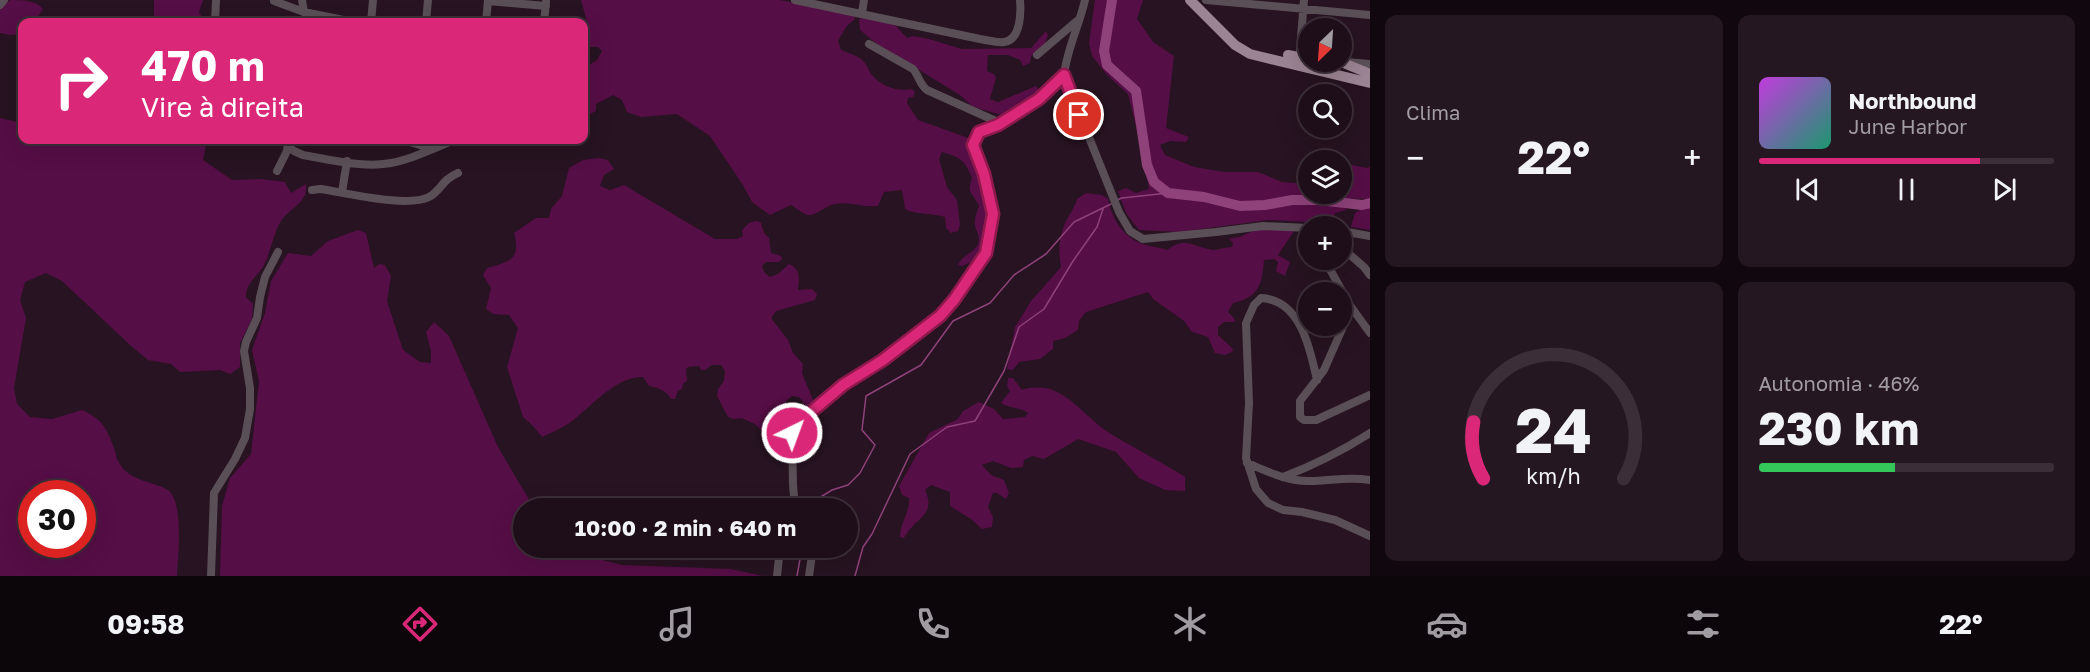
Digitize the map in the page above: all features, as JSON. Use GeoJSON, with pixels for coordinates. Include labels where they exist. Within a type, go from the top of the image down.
{"type":"FeatureCollection","features":[{"type":"Feature","properties":{"kind":"main road"},"geometry":{"type":"LineString","coordinates":[[1190,0],[1206,12]]}},
{"type":"Feature","properties":{"kind":"main road"},"geometry":{"type":"LineString","coordinates":[[1200,0],[1206,12],[1227,38],[1242,50],[1258,56],[1298,60]]}},
{"type":"Feature","properties":{"kind":"main road"},"geometry":{"type":"LineString","coordinates":[[1352,67],[1370,74]]}},
{"type":"Feature","properties":{"kind":"main road"},"geometry":{"type":"LineString","coordinates":[[1332,72],[1340,75],[1370,74]]}},
{"type":"Feature","properties":{"kind":"main road"},"geometry":{"type":"LineString","coordinates":[[1340,75],[1344,72]]}},
{"type":"Feature","properties":{"kind":"street"},"geometry":{"type":"LineString","coordinates":[[0,5],[4,0]]}},
{"type":"Feature","properties":{"kind":"street"},"geometry":{"type":"LineString","coordinates":[[215,18],[216,0]]}},
{"type":"Feature","properties":{"kind":"street"},"geometry":{"type":"LineString","coordinates":[[302,0],[304,12]]}},
{"type":"Feature","properties":{"kind":"street"},"geometry":{"type":"LineString","coordinates":[[371,18],[373,0]]}},
{"type":"Feature","properties":{"kind":"street"},"geometry":{"type":"LineString","coordinates":[[426,18],[428,0]]}},
{"type":"Feature","properties":{"kind":"street"},"geometry":{"type":"LineString","coordinates":[[795,0],[980,39],[1005,42],[1016,33],[1021,16],[1020,0]]}},
{"type":"Feature","properties":{"kind":"street"},"geometry":{"type":"LineString","coordinates":[[862,13],[864,0]]}},
{"type":"Feature","properties":{"kind":"street"},"geometry":{"type":"LineString","coordinates":[[1085,0],[1081,18],[1066,56],[1064,75],[1119,212],[1130,231],[1143,239],[1263,225],[1298,228]]}},
{"type":"Feature","properties":{"kind":"street"},"geometry":{"type":"LineString","coordinates":[[1206,0],[1370,15]]}},
{"type":"Feature","properties":{"kind":"street"},"geometry":{"type":"LineString","coordinates":[[1304,0],[1304,18]]}},
{"type":"Feature","properties":{"kind":"street"},"geometry":{"type":"LineString","coordinates":[[486,18],[488,1],[546,3],[544,18]]}},
{"type":"Feature","properties":{"kind":"street"},"geometry":{"type":"LineString","coordinates":[[274,2],[304,12],[333,18]]}},
{"type":"Feature","properties":{"kind":"street"},"geometry":{"type":"LineString","coordinates":[[1037,55],[1081,18]]}},
{"type":"Feature","properties":{"kind":"street"},"geometry":{"type":"LineString","coordinates":[[869,44],[913,69],[922,87],[1000,123]]}},
{"type":"Feature","properties":{"kind":"street"},"geometry":{"type":"LineString","coordinates":[[1352,67],[1370,74]]}},
{"type":"Feature","properties":{"kind":"street"},"geometry":{"type":"LineString","coordinates":[[795,498],[792,433],[798,423],[843,385],[883,360],[940,316],[954,300],[986,253],[993,214],[984,174],[973,145],[979,132],[1000,123],[1039,99],[1064,75]]}},
{"type":"Feature","properties":{"kind":"street"},"geometry":{"type":"LineString","coordinates":[[277,171],[288,144]]}},
{"type":"Feature","properties":{"kind":"street"},"geometry":{"type":"LineString","coordinates":[[289,144],[294,152],[303,155],[385,164],[445,144]]}},
{"type":"Feature","properties":{"kind":"street"},"geometry":{"type":"LineString","coordinates":[[416,144],[433,149]]}},
{"type":"Feature","properties":{"kind":"street"},"geometry":{"type":"LineString","coordinates":[[342,192],[347,161]]}},
{"type":"Feature","properties":{"kind":"street"},"geometry":{"type":"LineString","coordinates":[[312,190],[321,189],[389,200],[423,199],[433,195],[443,182],[458,173]]}},
{"type":"Feature","properties":{"kind":"street"},"geometry":{"type":"LineString","coordinates":[[1352,233],[1370,236]]}},
{"type":"Feature","properties":{"kind":"street"},"geometry":{"type":"LineString","coordinates":[[210,576],[214,493],[245,438],[250,388],[244,351],[258,318],[265,277],[278,252]]}},
{"type":"Feature","properties":{"kind":"street"},"geometry":{"type":"LineString","coordinates":[[1352,257],[1370,275]]}},
{"type":"Feature","properties":{"kind":"street"},"geometry":{"type":"LineString","coordinates":[[1317,380],[1305,333],[1292,315],[1280,304],[1268,298],[1261,298],[1254,305],[1246,323],[1249,368],[1247,463],[1256,489],[1268,503],[1283,510],[1335,520],[1370,536]]}},
{"type":"Feature","properties":{"kind":"street"},"geometry":{"type":"LineString","coordinates":[[1352,308],[1370,333]]}},
{"type":"Feature","properties":{"kind":"street"},"geometry":{"type":"LineString","coordinates":[[1340,336],[1317,380],[1300,401],[1300,417],[1304,420],[1316,420],[1370,395]]}},
{"type":"Feature","properties":{"kind":"street"},"geometry":{"type":"LineString","coordinates":[[1282,477],[1332,456],[1370,433]]}},
{"type":"Feature","properties":{"kind":"street"},"geometry":{"type":"LineString","coordinates":[[1247,463],[1282,477],[1307,482],[1357,477],[1370,480]]}},
{"type":"Feature","properties":{"kind":"street"},"geometry":{"type":"LineString","coordinates":[[777,576],[779,558]]}},
{"type":"Feature","properties":{"kind":"street"},"geometry":{"type":"LineString","coordinates":[[808,576],[811,558]]}},
{"type":"Feature","properties":{"kind":"shaded area"},"geometry":{"type":"Polygon","coordinates":[[[10,0],[28,1],[43,9],[37,18],[18,18],[18,34],[10,35],[0,33],[0,9],[10,0]]]}},
{"type":"Feature","properties":{"kind":"shaded area"},"geometry":{"type":"Polygon","coordinates":[[[154,0],[203,0],[199,12],[203,18],[154,18],[154,0]]]}},
{"type":"Feature","properties":{"kind":"shaded area"},"geometry":{"type":"Polygon","coordinates":[[[581,0],[780,0],[854,15],[855,19],[846,27],[838,41],[841,50],[860,58],[873,76],[886,86],[901,90],[912,89],[915,92],[913,97],[908,98],[907,103],[918,120],[971,139],[991,215],[984,246],[976,260],[962,266],[958,265],[978,244],[979,236],[975,223],[979,206],[970,190],[972,178],[969,172],[964,163],[954,156],[942,152],[939,159],[947,187],[957,200],[960,225],[958,231],[951,233],[946,228],[945,217],[905,209],[902,190],[884,192],[878,206],[835,204],[808,215],[791,205],[770,215],[752,202],[710,136],[677,114],[641,117],[627,112],[622,100],[613,95],[596,104],[596,111],[590,114],[588,112],[588,66],[597,60],[602,51],[598,47],[588,47],[589,30],[588,18],[586,18],[581,0]]]}},
{"type":"Feature","properties":{"kind":"shaded area"},"geometry":{"type":"Polygon","coordinates":[[[1095,0],[1143,0],[1137,19],[1153,42],[1174,56],[1166,128],[1189,137],[1186,142],[1171,141],[1160,145],[1165,155],[1194,167],[1225,172],[1258,172],[1282,182],[1298,183],[1298,204],[1338,204],[1347,210],[1335,213],[1334,216],[1298,216],[1298,221],[1268,220],[1179,232],[1139,230],[1126,213],[1118,191],[1126,188],[1136,193],[1149,189],[1128,94],[1107,75],[1092,56],[1089,43],[1095,0]]]}},
{"type":"Feature","properties":{"kind":"shaded area"},"geometry":{"type":"Polygon","coordinates":[[[887,16],[907,38],[913,36],[929,39],[962,49],[1031,48],[1046,31],[1048,35],[1044,47],[1031,56],[1030,63],[1023,66],[1020,60],[1008,55],[988,55],[987,71],[994,74],[996,78],[990,99],[998,102],[1036,86],[1040,92],[1016,109],[1002,115],[973,107],[960,95],[877,44],[860,30],[859,19],[887,16]]]}},
{"type":"Feature","properties":{"kind":"shaded area"},"geometry":{"type":"Polygon","coordinates":[[[0,118],[18,122],[18,144],[206,144],[203,160],[232,180],[261,179],[285,182],[291,193],[306,184],[304,196],[281,221],[264,265],[246,292],[246,297],[253,304],[252,319],[240,343],[240,367],[230,374],[220,370],[180,372],[171,364],[148,360],[62,281],[46,273],[25,282],[20,300],[26,318],[14,388],[17,404],[30,417],[52,419],[82,410],[100,422],[110,437],[118,461],[125,470],[136,478],[168,490],[173,496],[178,517],[177,576],[0,576],[0,118]]]}},
{"type":"Feature","properties":{"kind":"shaded area"},"geometry":{"type":"Polygon","coordinates":[[[598,158],[608,160],[614,169],[604,175],[600,186],[610,190],[624,185],[715,239],[737,239],[743,236],[742,230],[749,223],[757,221],[761,223],[764,233],[769,238],[771,253],[781,256],[782,259],[779,262],[766,262],[762,266],[764,272],[770,277],[778,274],[789,264],[797,271],[798,290],[812,289],[817,294],[815,300],[776,311],[771,318],[788,340],[793,353],[803,364],[802,373],[813,400],[812,405],[805,405],[799,397],[792,396],[786,401],[785,408],[792,421],[788,439],[784,441],[772,437],[764,439],[761,437],[762,431],[755,424],[742,418],[728,417],[717,396],[718,389],[724,381],[725,371],[721,365],[712,365],[705,370],[701,370],[699,366],[688,367],[686,369],[687,381],[678,391],[675,399],[649,386],[643,377],[623,382],[603,394],[568,424],[542,437],[523,417],[507,367],[518,328],[509,315],[493,314],[486,309],[491,288],[483,275],[487,268],[507,261],[515,254],[514,233],[536,218],[549,218],[551,209],[562,196],[569,168],[583,160],[598,158]]]}},
{"type":"Feature","properties":{"kind":"shaded area"},"geometry":{"type":"Polygon","coordinates":[[[1352,165],[1370,167],[1370,199],[1352,199],[1352,165]]]}},
{"type":"Feature","properties":{"kind":"shaded area"},"geometry":{"type":"Polygon","coordinates":[[[1086,193],[1102,195],[1108,199],[1116,220],[1130,237],[1146,245],[1167,250],[1185,243],[1215,250],[1232,247],[1233,243],[1229,239],[1250,232],[1294,231],[1278,255],[1290,262],[1285,276],[1276,271],[1278,262],[1274,259],[1264,260],[1258,289],[1249,297],[1233,303],[1228,312],[1235,322],[1224,322],[1218,327],[1218,335],[1233,349],[1232,352],[1225,355],[1215,353],[1208,337],[1192,332],[1184,321],[1153,299],[1148,292],[1086,312],[1079,321],[1078,330],[1065,338],[1053,341],[1053,349],[1040,359],[1019,362],[1013,370],[1007,369],[1015,327],[1031,301],[1061,267],[1059,253],[1064,225],[1077,199],[1086,193]]]}},
{"type":"Feature","properties":{"kind":"shaded area"},"geometry":{"type":"Polygon","coordinates":[[[1363,208],[1370,208],[1370,230],[1352,227],[1355,213],[1363,208]]]}},
{"type":"Feature","properties":{"kind":"shaded area"},"geometry":{"type":"Polygon","coordinates":[[[358,230],[366,233],[374,268],[379,264],[385,265],[391,276],[387,301],[403,350],[420,362],[431,363],[431,351],[426,332],[434,322],[449,336],[498,447],[528,498],[513,498],[513,558],[595,558],[622,565],[731,569],[763,576],[220,576],[222,506],[230,478],[251,454],[259,381],[252,350],[265,313],[271,281],[288,253],[311,256],[328,241],[358,230]]]}},
{"type":"Feature","properties":{"kind":"shaded area"},"geometry":{"type":"Polygon","coordinates":[[[1008,378],[1013,378],[1022,390],[1047,388],[1058,392],[1105,430],[1185,477],[1185,491],[1165,490],[1139,478],[1116,452],[1078,439],[1044,459],[1032,456],[1024,460],[1023,467],[1011,468],[993,461],[982,465],[991,475],[1004,480],[1009,493],[1006,499],[993,493],[988,507],[993,517],[992,527],[982,529],[950,506],[950,492],[931,485],[925,490],[928,499],[927,511],[904,538],[900,537],[909,498],[902,495],[899,486],[929,433],[958,419],[963,411],[979,402],[994,409],[1003,419],[1025,417],[1028,413],[1001,403],[1010,391],[1007,386],[1008,378]]]}},
{"type":"Feature","properties":{"kind":"waterway"},"geometry":{"type":"LineString","coordinates":[[1112,0],[1104,51],[1107,65],[1136,91],[1147,165],[1154,182],[1168,193],[1204,197],[1240,206],[1265,205],[1292,200],[1319,200],[1362,205],[1370,203]]}},
{"type":"Feature","properties":{"kind":"waterway"},"geometry":{"type":"LineString","coordinates":[[1117,200],[1168,193]]}},
{"type":"Feature","properties":{"kind":"waterway"},"geometry":{"type":"LineString","coordinates":[[819,498],[832,490],[848,485],[860,473],[875,445],[862,430],[866,396],[921,365],[953,321],[990,303],[1014,275],[1046,254],[1074,222],[1111,204]]}},
{"type":"Feature","properties":{"kind":"waterway"},"geometry":{"type":"LineString","coordinates":[[855,576],[863,547],[872,534],[910,454],[947,427],[975,421],[1004,371],[1019,327],[1044,309],[1097,227],[1103,209]]}},
{"type":"Feature","properties":{"kind":"waterway"},"geometry":{"type":"LineString","coordinates":[[797,576],[800,558]]}},
{"type":"Feature","properties":{"kind":"route"},"geometry":{"type":"LineString","coordinates":[[792,433],[798,423],[843,385],[883,360],[940,316],[954,300],[986,253],[993,214],[984,174],[973,145],[979,132],[998,125],[1039,99],[1064,75],[1079,115]]}}]}
